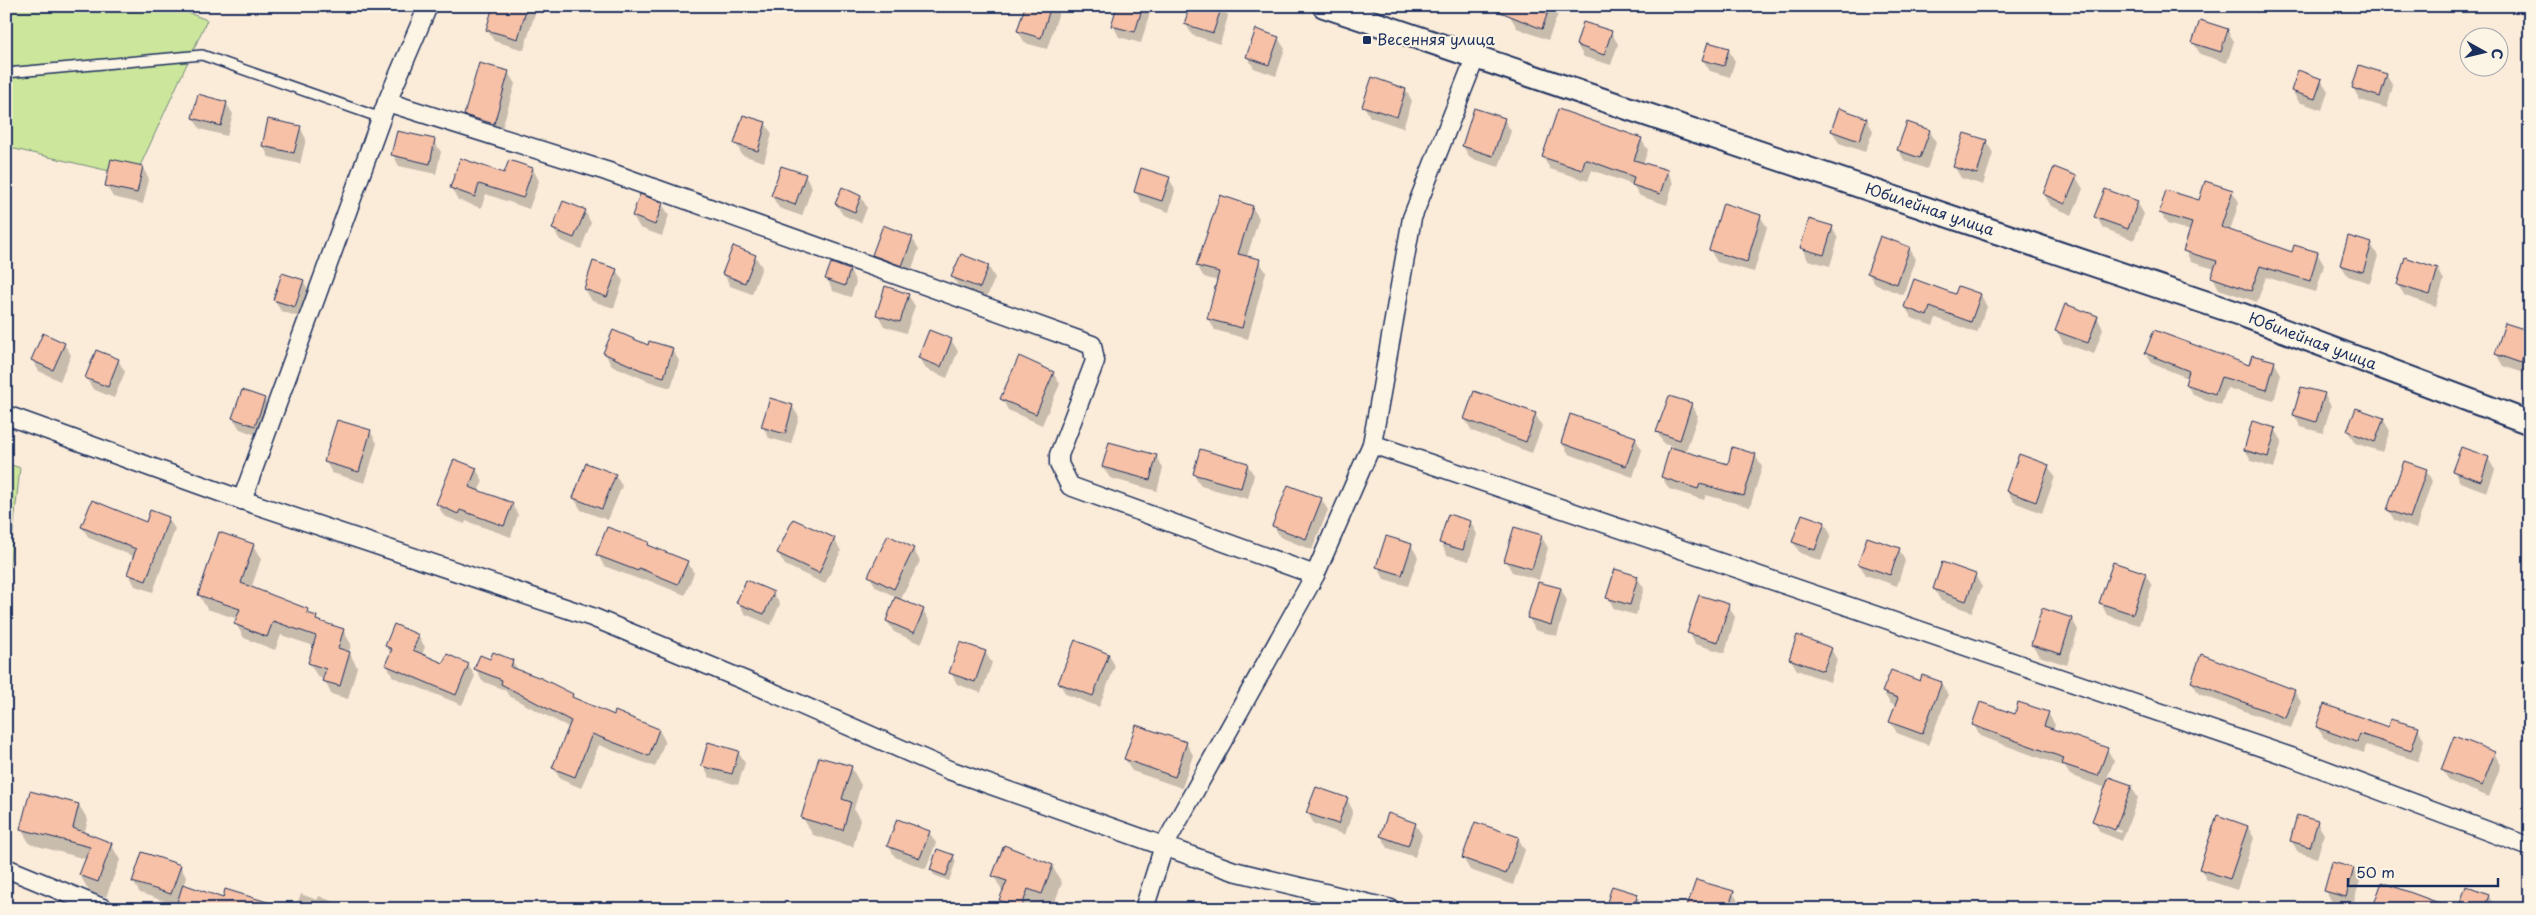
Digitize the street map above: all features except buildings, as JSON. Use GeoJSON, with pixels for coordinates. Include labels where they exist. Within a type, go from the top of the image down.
{"type":"FeatureCollection","features":[{"type":"Feature","properties":{"kind":"street"},"geometry":{"type":"LineString","coordinates":[[242,500],[384,110],[428,6]]}},
{"type":"Feature","properties":{"kind":"street","name":"Юбилейная улица"},"geometry":{"type":"LineString","coordinates":[[1324,6],[2230,311],[2530,423]]}},
{"type":"Feature","properties":{"kind":"street"},"geometry":{"type":"LineString","coordinates":[[1144,909],[1164,846],[1315,575],[1372,444],[1412,218],[1474,58]]}},
{"type":"Feature","properties":{"kind":"street"},"geometry":{"type":"LineString","coordinates":[[384,110],[606,171],[1092,345],[1094,361],[1058,455],[1059,464],[1070,486],[1315,575]]}},
{"type":"Feature","properties":{"kind":"street"},"geometry":{"type":"LineString","coordinates":[[6,415],[242,500],[592,617],[758,686],[950,770],[1234,871],[1391,909]]}},
{"type":"Feature","properties":{"kind":"street"},"geometry":{"type":"LineString","coordinates":[[1372,444],[2291,757],[2530,847]]}},
{"type":"Feature","properties":{"kind":"street"},"geometry":{"type":"LineString","coordinates":[[6,868],[105,909]]}},
{"type":"Feature","properties":{"kind":"lane"},"geometry":{"type":"LineString","coordinates":[[6,73],[202,56],[384,110]]}},
{"type":"Feature","properties":{"kind":"green space"},"geometry":{"type":"Polygon","coordinates":[[[6,6],[171,6],[207,20],[135,177],[6,147],[6,6]]]}},
{"type":"Feature","properties":{"kind":"green space"},"geometry":{"type":"Polygon","coordinates":[[[6,463],[20,468],[6,598],[6,463]]]}},
{"type":"Feature","properties":{"kind":"place","name":"Весенняя улица"},"geometry":{"type":"Point","coordinates":[1367,40]}}]}
